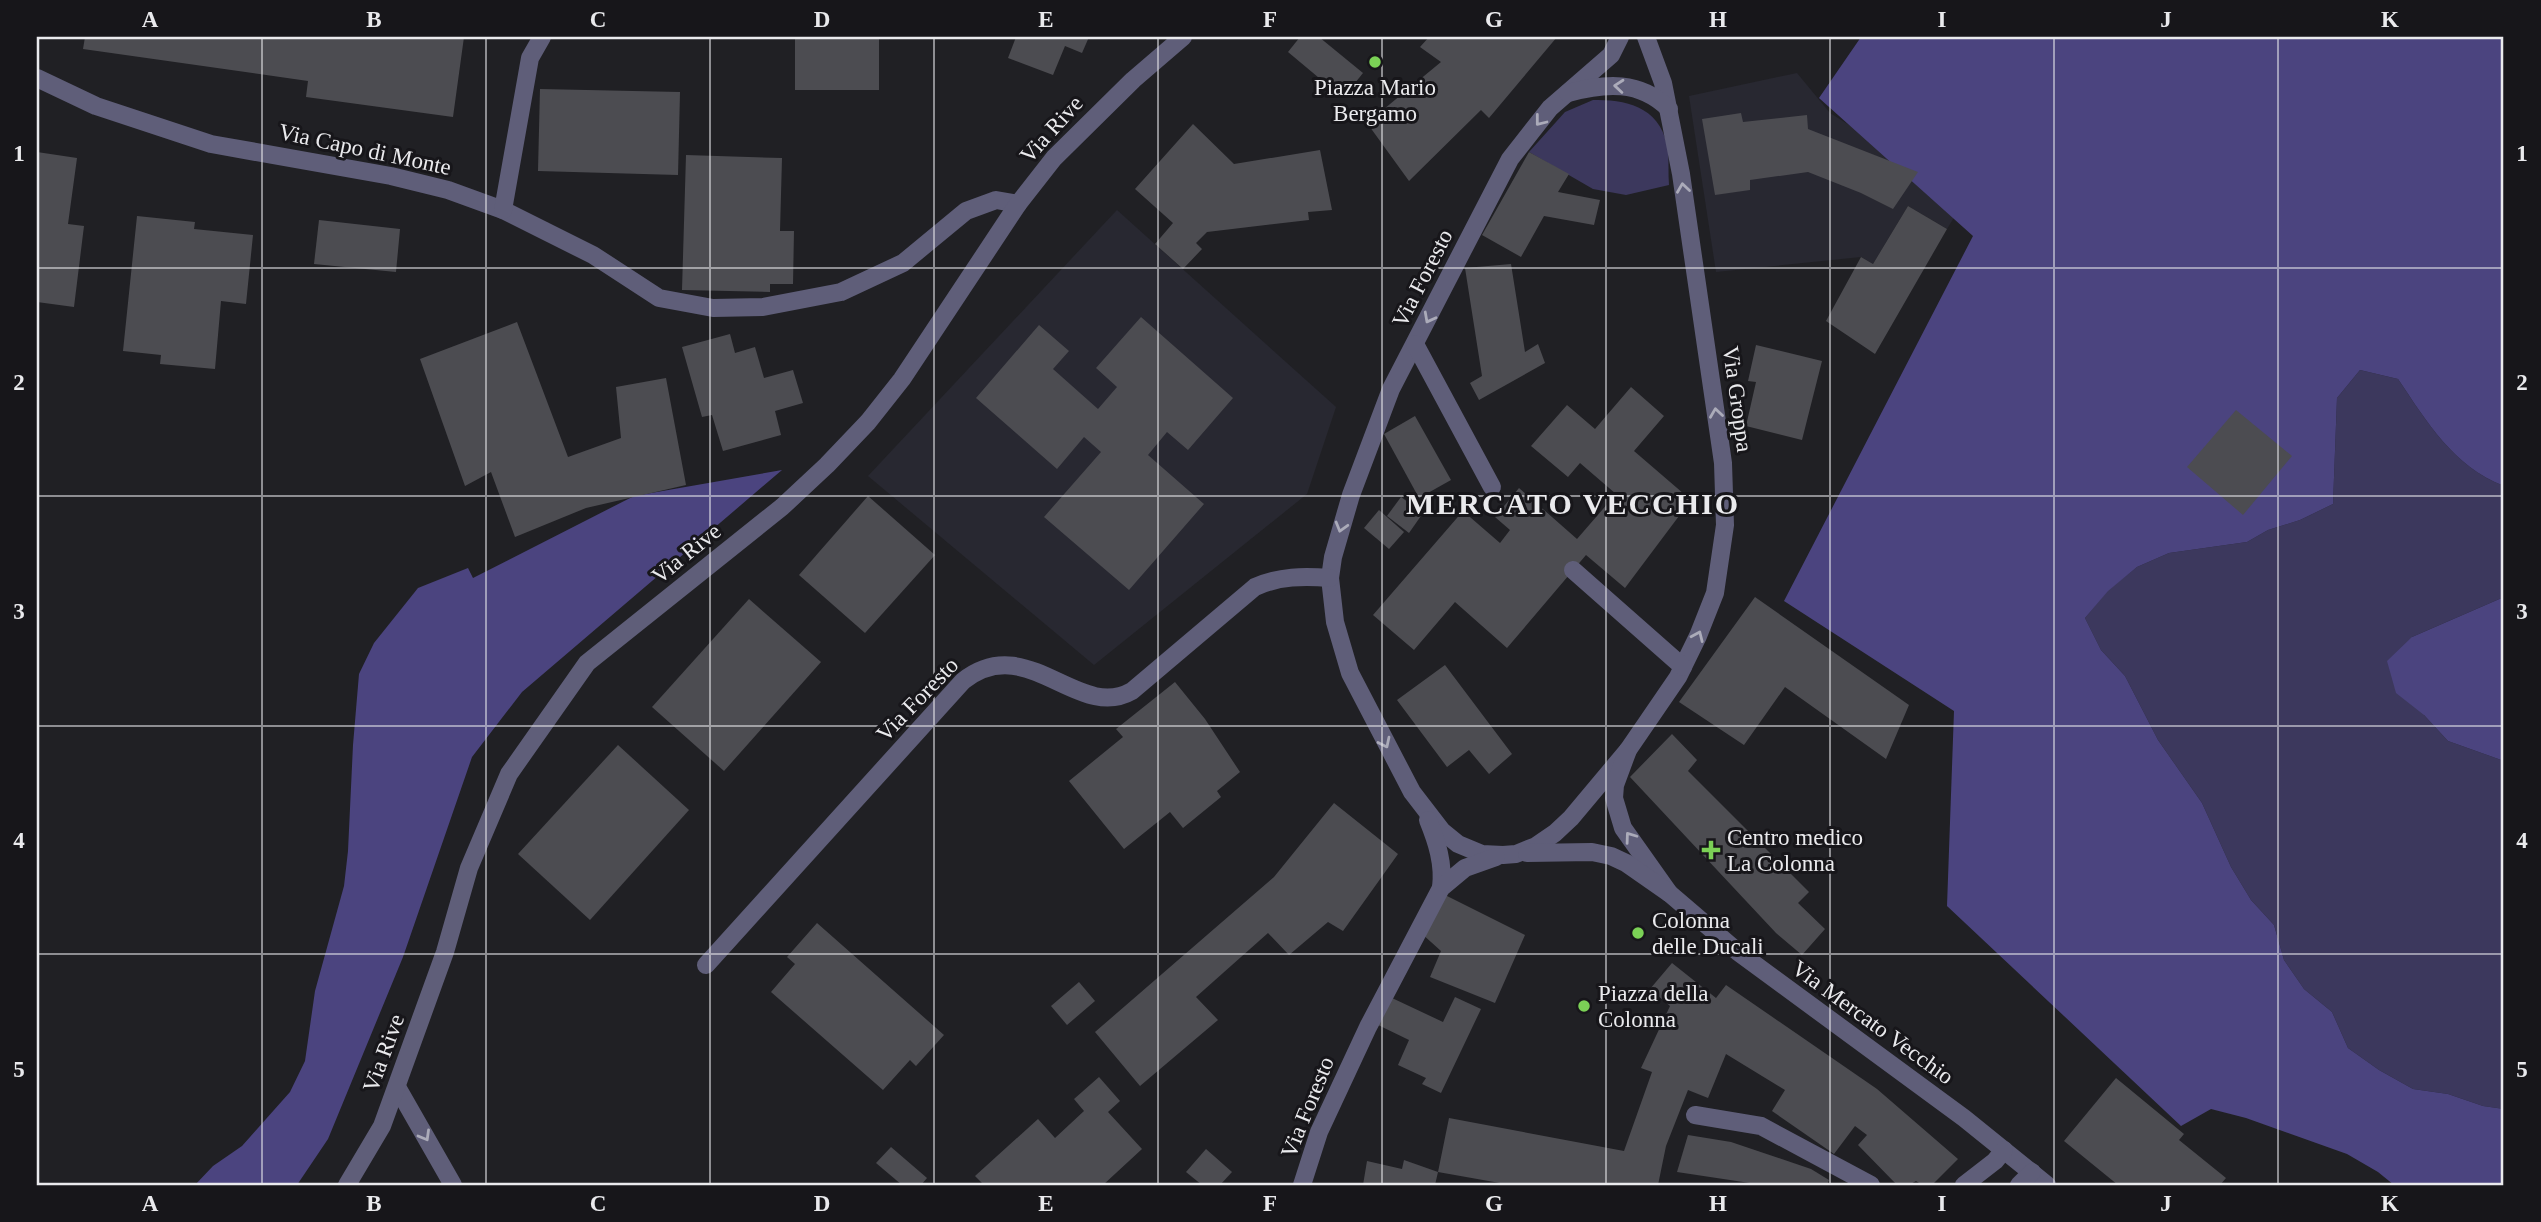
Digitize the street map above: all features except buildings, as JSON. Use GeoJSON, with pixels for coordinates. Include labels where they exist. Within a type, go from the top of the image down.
{"type":"FeatureCollection","features":[{"type":"Feature","properties":{"kind":"street"},"geometry":{"type":"LineString","coordinates":[[503,210],[530,58],[542,37]]}},
{"type":"Feature","properties":{"kind":"street","name":"Via Rive"},"geometry":{"type":"LineString","coordinates":[[348,1185],[382,1126],[445,952],[469,869],[509,774],[587,663],[782,507],[843,448],[902,379],[1018,204],[1054,158],[1090,120],[1183,37]]}},
{"type":"Feature","properties":{"kind":"street","name":"Via Foresto"},"geometry":{"type":"LineString","coordinates":[[1510,854],[1482,854],[1458,844],[1442,831],[1423,808],[1398,768],[1350,673],[1335,622],[1330,578],[1333,557],[1351,495],[1391,389],[1510,159],[1550,108],[1611,55],[1620,37]]}},
{"type":"Feature","properties":{"kind":"street","name":"Via Groppa"},"geometry":{"type":"LineString","coordinates":[[1510,854],[1536,845],[1555,833],[1571,818],[1628,750],[1683,667],[1716,593],[1725,525],[1723,463],[1681,174],[1669,109],[1656,61],[1646,37]]}},
{"type":"Feature","properties":{"kind":"street","name":"Via Capo di Monte"},"geometry":{"type":"LineString","coordinates":[[37,78],[96,106],[211,144],[391,176],[449,190],[503,210],[593,255],[659,298],[713,308],[763,307],[841,292],[903,263],[965,211],[996,200],[1018,204]]}},
{"type":"Feature","properties":{"kind":"street"},"geometry":{"type":"LineString","coordinates":[[1564,94],[1602,85],[1623,85],[1650,94],[1669,109]]}},
{"type":"Feature","properties":{"kind":"street"},"geometry":{"type":"LineString","coordinates":[[1415,344],[1492,487]]}},
{"type":"Feature","properties":{"kind":"street"},"geometry":{"type":"LineString","coordinates":[[1573,570],[1683,667]]}},
{"type":"Feature","properties":{"kind":"street","name":"Via Foresto"},"geometry":{"type":"LineString","coordinates":[[706,965],[976,671],[1006,665],[1024,667],[1103,699],[1113,699],[1132,691],[1255,587],[1268,581],[1288,578],[1330,578]]}},
{"type":"Feature","properties":{"kind":"street","name":"Via Groppa"},"geometry":{"type":"LineString","coordinates":[[1628,750],[1615,785],[1617,813],[1623,828],[1669,893]]}},
{"type":"Feature","properties":{"kind":"street"},"geometry":{"type":"LineString","coordinates":[[1423,808],[1441,857],[1441,888]]}},
{"type":"Feature","properties":{"kind":"street","name":"Via Mercato Vecchio"},"geometry":{"type":"LineString","coordinates":[[1510,854],[1568,851],[1611,856],[1626,863],[1669,893],[1738,952],[2004,1150],[2025,1179],[2047,1185]]}},
{"type":"Feature","properties":{"kind":"street","name":"Via Foresto"},"geometry":{"type":"LineString","coordinates":[[1302,1185],[1319,1132],[1368,1027],[1441,888],[1465,868],[1482,860],[1510,854]]}},
{"type":"Feature","properties":{"kind":"street"},"geometry":{"type":"LineString","coordinates":[[397,1087],[453,1185]]}},
{"type":"Feature","properties":{"kind":"street"},"geometry":{"type":"LineString","coordinates":[[1695,1115],[1760,1126],[1871,1185]]}},
{"type":"Feature","properties":{"kind":"street"},"geometry":{"type":"LineString","coordinates":[[1964,1185],[1995,1161],[2004,1150]]}},
{"type":"Feature","properties":{"kind":"shaded area"},"geometry":{"type":"Polygon","coordinates":[[[1861,37],[2504,37],[2504,486],[2470,467],[2456,455],[2431,426],[2398,379],[2360,370],[2337,398],[2333,504],[2300,520],[2268,530],[2247,542],[2169,553],[2137,567],[2108,591],[2085,618],[2101,650],[2125,676],[2158,740],[2202,803],[2231,867],[2251,900],[2274,925],[2284,960],[2304,989],[2332,1012],[2348,1048],[2413,1089],[2448,1094],[2483,1106],[2504,1109],[2504,1185],[2394,1185],[2347,1154],[2246,1118],[2211,1109],[2181,1126],[1947,906],[1954,711],[1784,601],[1973,236],[1819,98],[1861,37]]]}},
{"type":"Feature","properties":{"kind":"shaded area"},"geometry":{"type":"Polygon","coordinates":[[[1797,73],[1830,113],[1966,198],[1947,229],[1908,206],[1873,264],[1861,257],[1716,272],[1689,96],[1797,73]]]}},
{"type":"Feature","properties":{"kind":"shaded area"},"geometry":{"type":"Polygon","coordinates":[[[1593,100],[1631,105],[1652,116],[1665,137],[1669,185],[1626,195],[1593,189],[1529,152],[1565,112],[1593,100]]]}},
{"type":"Feature","properties":{"kind":"shaded area"},"geometry":{"type":"Polygon","coordinates":[[[1117,210],[1336,407],[1307,494],[1094,665],[868,476],[1117,210]]]}},
{"type":"Feature","properties":{"kind":"shaded area"},"geometry":{"type":"Polygon","coordinates":[[[2360,370],[2398,379],[2431,426],[2456,455],[2470,467],[2504,486],[2504,597],[2412,637],[2424,715],[2448,741],[2504,761],[2504,1109],[2483,1106],[2448,1094],[2413,1089],[2348,1048],[2332,1012],[2304,989],[2284,960],[2274,925],[2251,900],[2231,867],[2202,803],[2158,740],[2125,676],[2101,650],[2085,618],[2108,590],[2137,567],[2169,553],[2247,542],[2268,530],[2300,520],[2333,504],[2337,398],[2360,370]]]}},
{"type":"Feature","properties":{"kind":"shaded area"},"geometry":{"type":"Polygon","coordinates":[[[782,470],[522,692],[472,757],[403,957],[328,1139],[297,1185],[195,1185],[213,1166],[242,1146],[290,1092],[305,1061],[315,991],[344,886],[359,674],[374,643],[418,588],[468,568],[473,578],[634,496],[782,470]]]}},
{"type":"Feature","properties":{"kind":"shaded area"},"geometry":{"type":"Polygon","coordinates":[[[2504,597],[2504,761],[2448,741],[2424,715],[2396,693],[2387,661],[2412,637],[2504,597]]]}},
{"type":"Feature","properties":{"kind":"place","name":"Piazza Mario Bergamo"},"geometry":{"type":"Point","coordinates":[1375,62]}},
{"type":"Feature","properties":{"kind":"place","name":"Centro medico La Colonna"},"geometry":{"type":"Point","coordinates":[1711,850]}},
{"type":"Feature","properties":{"kind":"place","name":"Colonna delle Ducali"},"geometry":{"type":"Point","coordinates":[1638,933]}},
{"type":"Feature","properties":{"kind":"place","name":"Piazza della Colonna"},"geometry":{"type":"Point","coordinates":[1584,1006]}},
{"type":"Feature","properties":{"kind":"district","name":"MERCATO VECCHIO"},"geometry":{"type":"Point","coordinates":[1573,504]}}]}
